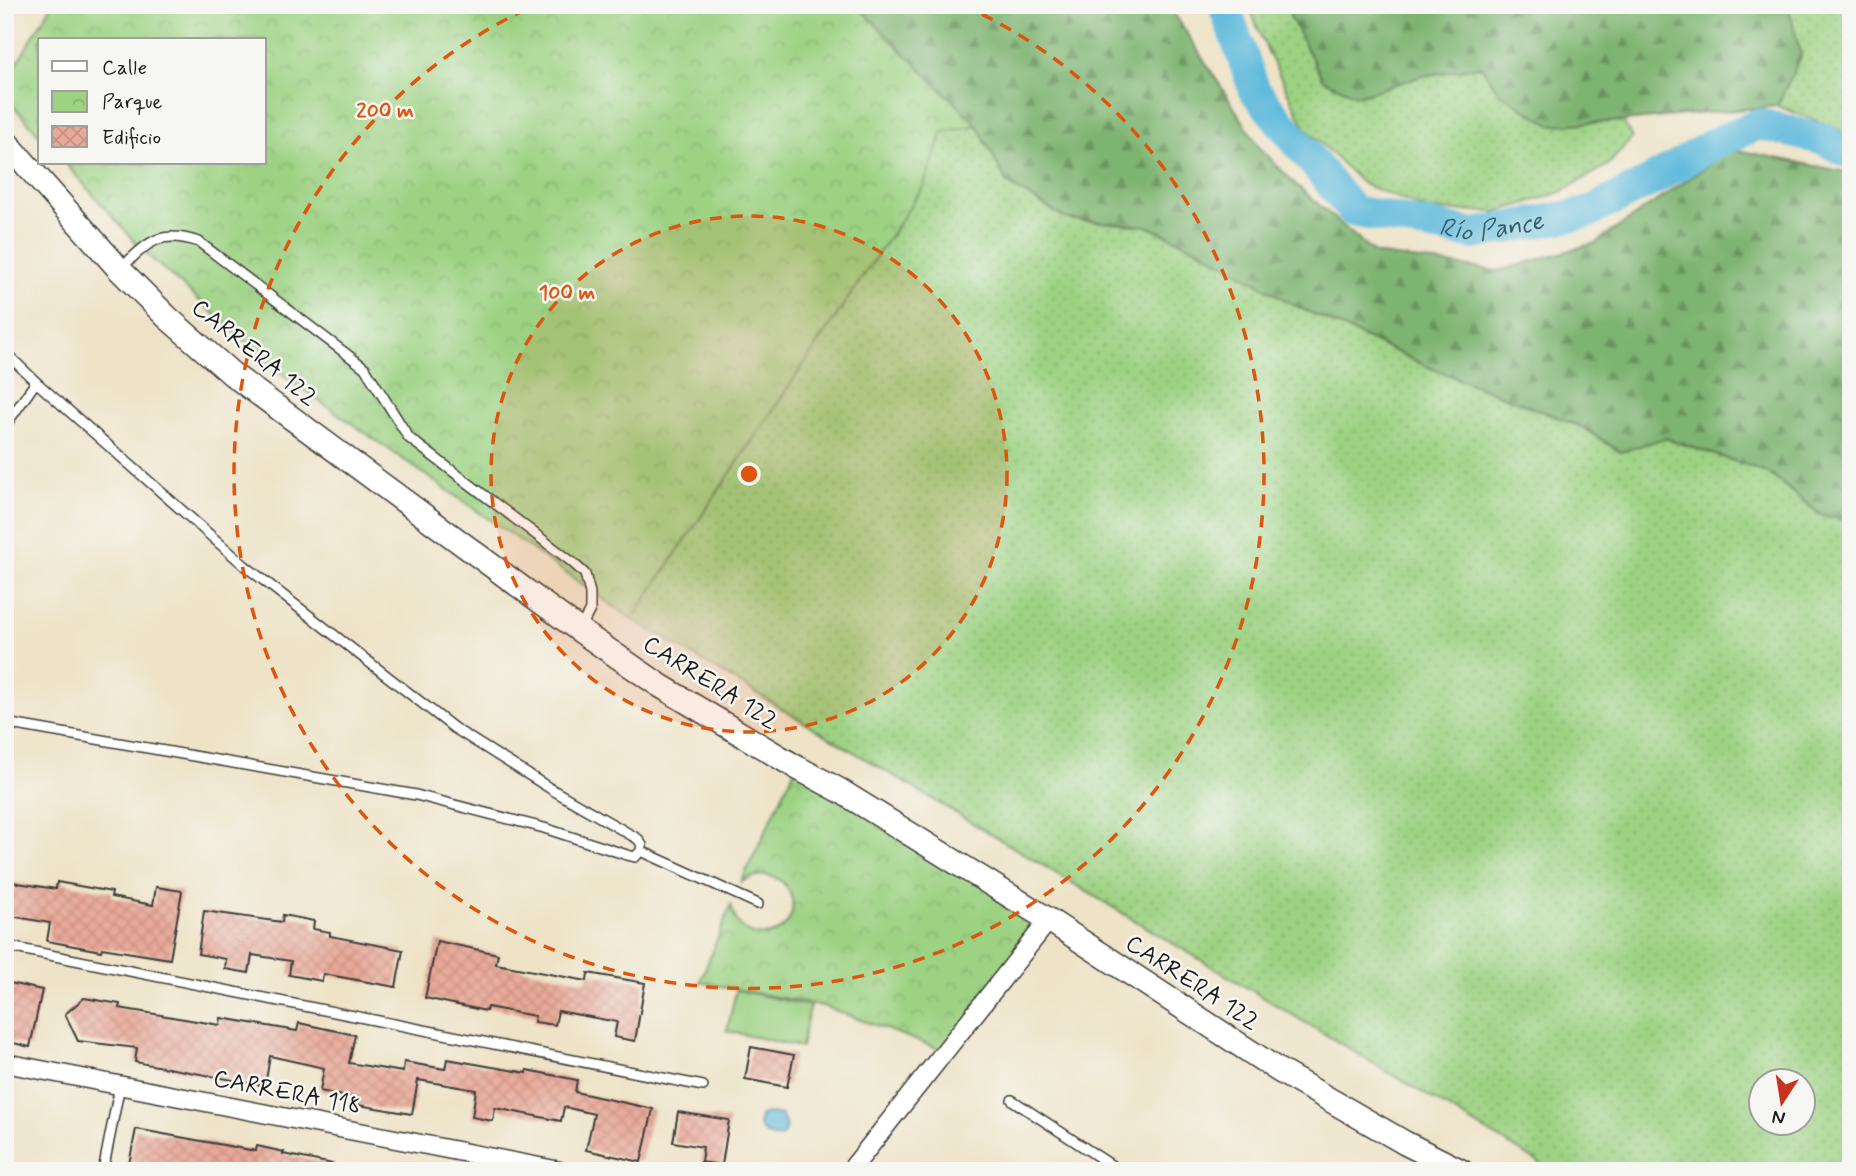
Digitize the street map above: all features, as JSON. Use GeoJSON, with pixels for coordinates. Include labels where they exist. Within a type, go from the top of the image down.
{"type":"FeatureCollection","features":[{"type":"Feature","properties":{"kind":"street","name":"CARRERA 122"},"geometry":{"type":"LineString","coordinates":[[5,141],[119,269],[168,318],[232,374],[579,630],[659,685],[839,790],[1049,920],[1278,1070],[1405,1143],[1461,1171]]}},
{"type":"Feature","properties":{"kind":"street"},"geometry":{"type":"LineString","coordinates":[[850,1171],[1049,920]]}},
{"type":"Feature","properties":{"kind":"street","name":"CARRERA 118"},"geometry":{"type":"LineString","coordinates":[[5,1063],[560,1171]]}},
{"type":"Feature","properties":{"kind":"lane"},"geometry":{"type":"LineString","coordinates":[[119,269],[151,241],[168,236],[199,242],[365,368],[409,438],[585,574],[590,593],[590,610],[579,630]]}},
{"type":"Feature","properties":{"kind":"lane"},"geometry":{"type":"LineString","coordinates":[[5,352],[244,565],[454,729],[638,839],[642,845],[641,851],[635,857],[544,828],[416,795],[5,723]]}},
{"type":"Feature","properties":{"kind":"lane"},"geometry":{"type":"LineString","coordinates":[[5,426],[36,382]]}},
{"type":"Feature","properties":{"kind":"lane"},"geometry":{"type":"LineString","coordinates":[[641,851],[758,904]]}},
{"type":"Feature","properties":{"kind":"lane"},"geometry":{"type":"LineString","coordinates":[[5,946],[703,1086]]}},
{"type":"Feature","properties":{"kind":"lane"},"geometry":{"type":"LineString","coordinates":[[103,1171],[120,1085]]}},
{"type":"Feature","properties":{"kind":"lane"},"geometry":{"type":"LineString","coordinates":[[1012,1100],[1113,1169]]}},
{"type":"Feature","properties":{"kind":"green space"},"geometry":{"type":"Polygon","coordinates":[[[52,5],[856,5],[977,125],[943,132],[923,187],[632,619],[288,379],[144,252],[66,164],[266,164],[266,38],[38,38],[38,134],[5,96],[5,83],[52,5]]]}},
{"type":"Feature","properties":{"kind":"green space"},"geometry":{"type":"Polygon","coordinates":[[[856,5],[1172,5],[1174,13],[1260,148],[1292,181],[1375,254],[1498,271],[1595,243],[1732,149],[1851,173],[1851,521],[1821,515],[1767,472],[1665,438],[1621,452],[1580,426],[1431,368],[1294,305],[1206,253],[1147,226],[1067,219],[1007,183],[977,125],[856,5]]]}},
{"type":"Feature","properties":{"kind":"green space"},"geometry":{"type":"Polygon","coordinates":[[[1249,5],[1290,5],[1290,16],[1422,76],[1481,66],[1499,93],[1551,125],[1623,121],[1632,138],[1608,165],[1559,193],[1497,212],[1428,210],[1363,184],[1305,128],[1261,37],[1249,5]]]}},
{"type":"Feature","properties":{"kind":"green space"},"geometry":{"type":"Polygon","coordinates":[[[1290,5],[1788,5],[1801,56],[1777,106],[1551,125],[1499,93],[1481,66],[1422,76],[1358,96],[1323,80],[1290,16],[1290,5]]]}},
{"type":"Feature","properties":{"kind":"green space"},"geometry":{"type":"Polygon","coordinates":[[[1788,5],[1851,5],[1851,137],[1838,129],[1777,106],[1801,56],[1788,5]]]}},
{"type":"Feature","properties":{"kind":"green space"},"geometry":{"type":"Polygon","coordinates":[[[977,125],[1007,183],[1067,219],[1147,226],[1206,253],[1294,305],[1431,368],[1580,426],[1620,452],[1664,438],[1767,472],[1821,515],[1851,521],[1851,1171],[1553,1171],[632,619],[923,187],[943,131],[977,125]]]}},
{"type":"Feature","properties":{"kind":"green space"},"geometry":{"type":"Polygon","coordinates":[[[796,767],[1049,920],[945,1051],[823,1006],[700,982],[731,905],[741,926],[756,935],[774,933],[785,925],[791,915],[789,892],[782,882],[772,876],[758,876],[741,882],[796,767]]]}},
{"type":"Feature","properties":{"kind":"green space"},"geometry":{"type":"Polygon","coordinates":[[[736,990],[810,1006],[801,1047],[727,1031],[736,990]]]}},
{"type":"Feature","properties":{"kind":"water"},"geometry":{"type":"Polygon","coordinates":[[[762,1114],[781,1115],[784,1121],[785,1129],[781,1137],[766,1134],[760,1128],[762,1114]]]}},
{"type":"Feature","properties":{"kind":"building"},"geometry":{"type":"Polygon","coordinates":[[[5,881],[56,889],[57,882],[112,892],[111,897],[153,905],[156,887],[182,891],[170,959],[47,941],[50,923],[5,915],[5,881]]]}},
{"type":"Feature","properties":{"kind":"building"},"geometry":{"type":"Polygon","coordinates":[[[204,911],[282,922],[283,915],[314,921],[313,929],[330,932],[330,936],[403,950],[396,987],[323,974],[322,981],[289,975],[291,961],[252,955],[249,973],[225,969],[226,959],[198,954],[204,911]]]}},
{"type":"Feature","properties":{"kind":"building"},"geometry":{"type":"Polygon","coordinates":[[[437,941],[498,954],[496,964],[587,981],[588,973],[645,983],[635,1041],[614,1037],[617,1022],[558,1011],[555,1025],[534,1022],[535,1016],[487,1007],[486,1011],[425,998],[437,941]]]}},
{"type":"Feature","properties":{"kind":"building"},"geometry":{"type":"Polygon","coordinates":[[[5,982],[42,990],[30,1047],[5,1041],[5,982]]]}},
{"type":"Feature","properties":{"kind":"building"},"geometry":{"type":"Polygon","coordinates":[[[84,998],[120,1004],[119,1008],[220,1025],[221,1018],[297,1031],[299,1023],[355,1035],[349,1063],[403,1072],[404,1062],[445,1069],[447,1059],[577,1080],[575,1092],[653,1109],[641,1162],[586,1150],[594,1114],[564,1107],[561,1121],[495,1108],[493,1121],[472,1117],[476,1090],[418,1080],[412,1114],[358,1105],[359,1099],[320,1091],[324,1068],[270,1056],[265,1086],[135,1062],[137,1048],[78,1041],[65,1014],[84,998]]]}},
{"type":"Feature","properties":{"kind":"building"},"geometry":{"type":"Polygon","coordinates":[[[751,1047],[794,1055],[787,1087],[745,1079],[751,1047]]]}},
{"type":"Feature","properties":{"kind":"building"},"geometry":{"type":"Polygon","coordinates":[[[678,1112],[729,1120],[722,1165],[701,1162],[703,1147],[673,1142],[678,1112]]]}},
{"type":"Feature","properties":{"kind":"building"},"geometry":{"type":"Polygon","coordinates":[[[136,1129],[256,1151],[257,1146],[333,1164],[333,1171],[137,1171],[128,1169],[136,1129]]]}},
{"type":"Feature","properties":{"kind":"waterway","name":"Río Pance"},"geometry":{"type":"LineString","coordinates":[[1224,5],[1255,91],[1353,211],[1474,234],[1587,213],[1651,181],[1715,143],[1759,124],[1825,140],[1851,154]]}}]}
